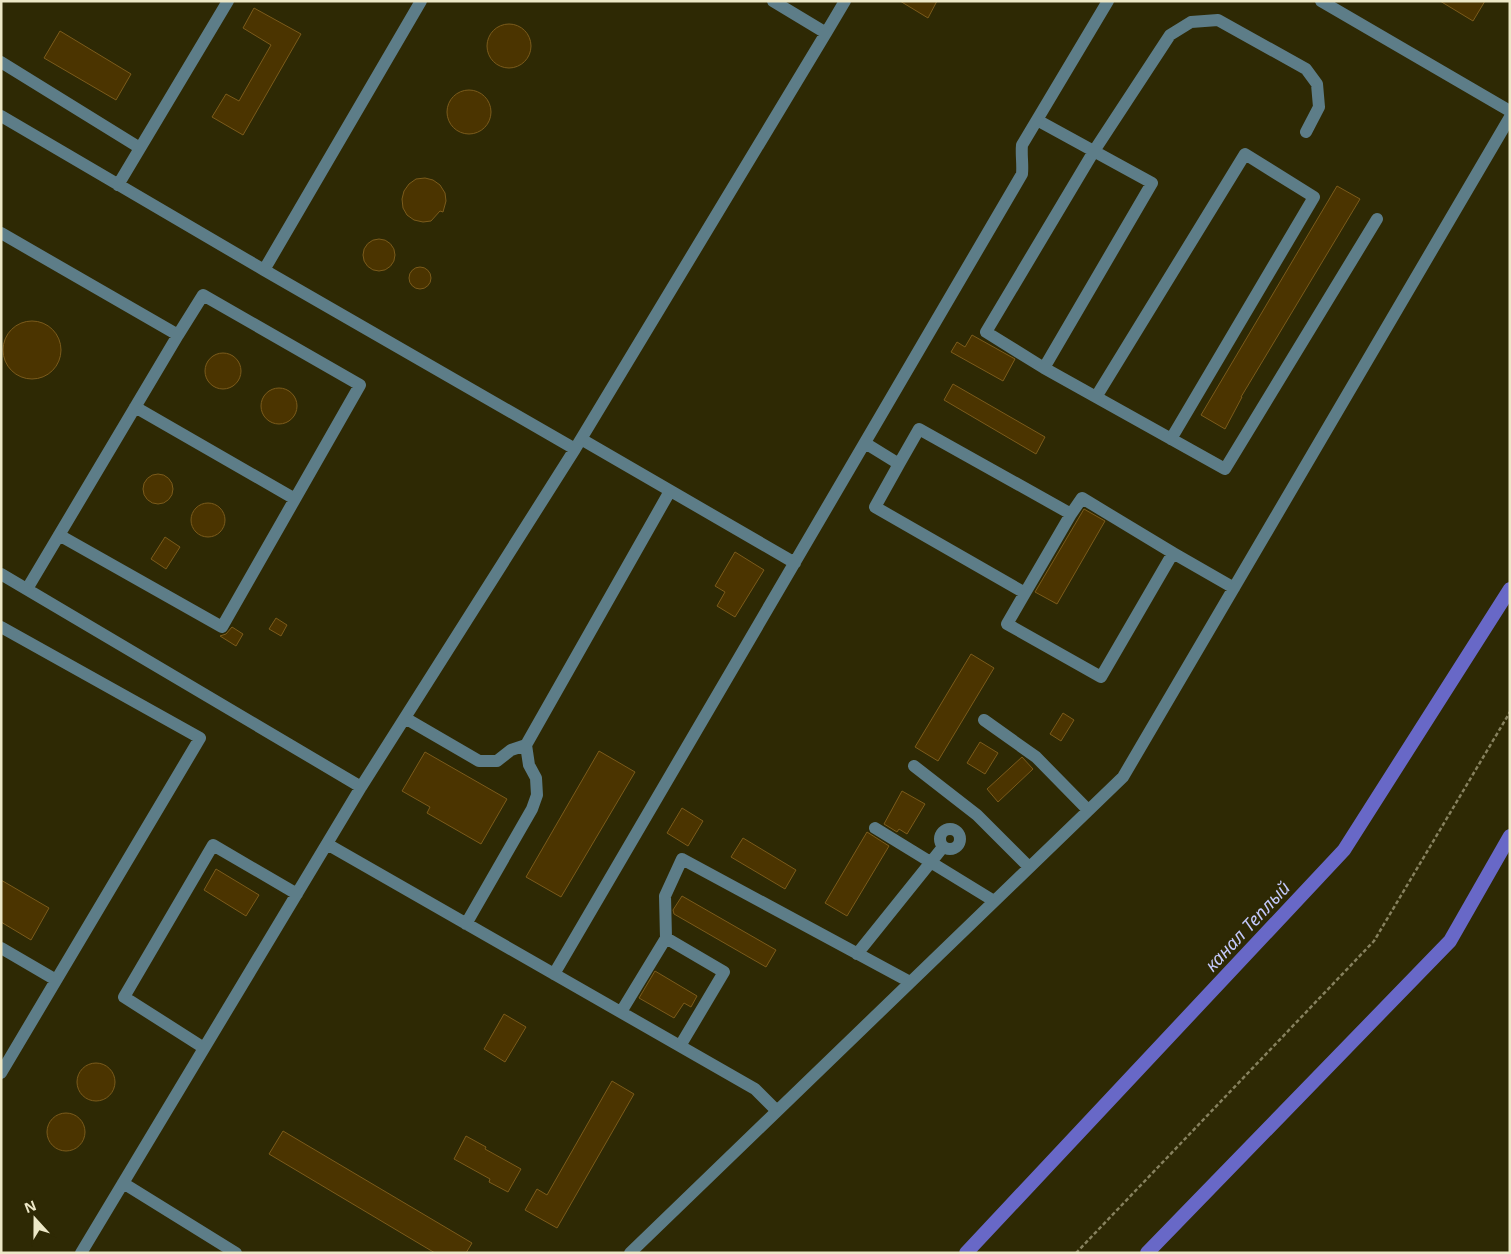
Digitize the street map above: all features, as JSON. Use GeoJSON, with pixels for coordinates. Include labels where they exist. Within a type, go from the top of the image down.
{"type":"FeatureCollection","features":[{"type":"Feature","properties":{"kind":"lane"},"geometry":{"type":"LineString","coordinates":[[118,184],[228,1]]}},
{"type":"Feature","properties":{"kind":"lane"},"geometry":{"type":"LineString","coordinates":[[264,270],[421,1]]}},
{"type":"Feature","properties":{"kind":"lane"},"geometry":{"type":"LineString","coordinates":[[774,1],[826,32]]}},
{"type":"Feature","properties":{"kind":"lane"},"geometry":{"type":"LineString","coordinates":[[81,1253],[361,787],[578,444],[845,1]]}},
{"type":"Feature","properties":{"kind":"lane"},"geometry":{"type":"LineString","coordinates":[[554,974],[1022,174],[1022,145],[1108,1]]}},
{"type":"Feature","properties":{"kind":"lane"},"geometry":{"type":"LineString","coordinates":[[1322,1],[1510,111]]}},
{"type":"Feature","properties":{"kind":"lane"},"geometry":{"type":"LineString","coordinates":[[1306,132],[1319,107],[1317,84],[1306,69],[1218,20],[1191,22],[1170,35],[1094,151],[986,332],[1044,368],[1226,469],[1378,219]]}},
{"type":"Feature","properties":{"kind":"lane"},"geometry":{"type":"LineString","coordinates":[[1,62],[140,148]]}},
{"type":"Feature","properties":{"kind":"lane"},"geometry":{"type":"LineString","coordinates":[[1,116],[264,270],[578,444],[670,491],[795,563]]}},
{"type":"Feature","properties":{"kind":"lane"},"geometry":{"type":"LineString","coordinates":[[630,1253],[1123,777],[1510,117]]}},
{"type":"Feature","properties":{"kind":"lane"},"geometry":{"type":"LineString","coordinates":[[1037,120],[1152,183],[1044,368]]}},
{"type":"Feature","properties":{"kind":"lane"},"geometry":{"type":"LineString","coordinates":[[1096,397],[1245,154],[1314,197],[1171,438]]}},
{"type":"Feature","properties":{"kind":"lane"},"geometry":{"type":"LineString","coordinates":[[1,233],[178,335]]}},
{"type":"Feature","properties":{"kind":"lane"},"geometry":{"type":"LineString","coordinates":[[27,589],[59,535],[135,407],[178,335],[203,296],[360,386],[222,627],[59,535]]}},
{"type":"Feature","properties":{"kind":"lane"},"geometry":{"type":"LineString","coordinates":[[135,407],[294,499]]}},
{"type":"Feature","properties":{"kind":"lane"},"geometry":{"type":"LineString","coordinates":[[1025,593],[875,506],[919,429],[1071,514]]}},
{"type":"Feature","properties":{"kind":"lane"},"geometry":{"type":"LineString","coordinates":[[865,443],[899,464]]}},
{"type":"Feature","properties":{"kind":"lane"},"geometry":{"type":"LineString","coordinates":[[466,924],[532,809],[537,795],[536,778],[529,765],[526,745],[670,491]]}},
{"type":"Feature","properties":{"kind":"lane"},"geometry":{"type":"LineString","coordinates":[[1172,553],[1101,677],[1007,624],[1082,498],[1234,588]]}},
{"type":"Feature","properties":{"kind":"lane"},"geometry":{"type":"LineString","coordinates":[[1,574],[361,787]]}},
{"type":"Feature","properties":{"kind":"lane"},"geometry":{"type":"LineString","coordinates":[[1,627],[200,738],[1,1073]]}},
{"type":"Feature","properties":{"kind":"lane"},"geometry":{"type":"LineString","coordinates":[[405,718],[479,761],[497,761],[511,750],[526,745]]}},
{"type":"Feature","properties":{"kind":"lane"},"geometry":{"type":"LineString","coordinates":[[984,720],[1036,757],[1088,810]]}},
{"type":"Feature","properties":{"kind":"lane"},"geometry":{"type":"LineString","coordinates":[[914,766],[977,815],[1029,867]]}},
{"type":"Feature","properties":{"kind":"lane"},"geometry":{"type":"LineString","coordinates":[[875,828],[994,901]]}},
{"type":"Feature","properties":{"kind":"lane"},"geometry":{"type":"LineString","coordinates":[[327,844],[755,1088],[777,1111]]}},
{"type":"Feature","properties":{"kind":"lane"},"geometry":{"type":"LineString","coordinates":[[204,1048],[124,997],[213,845],[297,894]]}},
{"type":"Feature","properties":{"kind":"lane"},"geometry":{"type":"LineString","coordinates":[[857,954],[943,847]]}},
{"type":"Feature","properties":{"kind":"lane"},"geometry":{"type":"LineString","coordinates":[[621,1012],[666,938],[665,896],[682,859],[910,982]]}},
{"type":"Feature","properties":{"kind":"lane"},"geometry":{"type":"LineString","coordinates":[[666,938],[724,972],[680,1046]]}},
{"type":"Feature","properties":{"kind":"lane"},"geometry":{"type":"LineString","coordinates":[[1,948],[56,980]]}},
{"type":"Feature","properties":{"kind":"lane"},"geometry":{"type":"LineString","coordinates":[[123,1183],[236,1253]]}},
{"type":"Feature","properties":{"kind":"path"},"geometry":{"type":"LineString","coordinates":[[1076,1253],[1374,941],[1510,712]]}},
{"type":"Feature","properties":{"kind":"building"},"geometry":{"type":"Polygon","coordinates":[[[900,1],[937,1],[928,18],[900,1]]]}},
{"type":"Feature","properties":{"kind":"building"},"geometry":{"type":"Polygon","coordinates":[[[1440,1],[1485,1],[1473,21],[1440,1]]]}},
{"type":"Feature","properties":{"kind":"building"},"geometry":{"type":"Polygon","coordinates":[[[254,8],[301,34],[243,135],[212,117],[226,94],[239,101],[271,45],[243,28],[254,8]]]}},
{"type":"Feature","properties":{"kind":"building"},"geometry":{"type":"Polygon","coordinates":[[[505,24],[513,24],[525,30],[531,46],[525,62],[513,68],[505,68],[493,62],[487,50],[487,42],[493,30],[505,24]]]}},
{"type":"Feature","properties":{"kind":"building"},"geometry":{"type":"Polygon","coordinates":[[[60,31],[131,74],[116,100],[44,58],[60,31]]]}},
{"type":"Feature","properties":{"kind":"building"},"geometry":{"type":"Polygon","coordinates":[[[465,90],[473,90],[485,96],[491,112],[485,128],[473,134],[465,134],[453,128],[447,116],[447,108],[453,96],[465,90]]]}},
{"type":"Feature","properties":{"kind":"building"},"geometry":{"type":"Polygon","coordinates":[[[425,178],[433,180],[440,185],[445,193],[446,201],[443,212],[440,211],[431,221],[423,222],[414,220],[407,215],[403,208],[402,199],[404,191],[409,184],[416,179],[425,178]]]}},
{"type":"Feature","properties":{"kind":"building"},"geometry":{"type":"Polygon","coordinates":[[[1337,186],[1360,199],[1241,397],[1225,429],[1201,415],[1337,186]]]}},
{"type":"Feature","properties":{"kind":"building"},"geometry":{"type":"Polygon","coordinates":[[[379,239],[385,240],[390,244],[394,249],[394,261],[390,266],[385,270],[379,271],[373,270],[368,266],[364,261],[363,255],[364,249],[368,244],[373,240],[379,239]]]}},
{"type":"Feature","properties":{"kind":"building"},"geometry":{"type":"Polygon","coordinates":[[[420,267],[428,270],[431,278],[428,286],[420,289],[412,286],[409,278],[412,270],[420,267]]]}},
{"type":"Feature","properties":{"kind":"building"},"geometry":{"type":"Polygon","coordinates":[[[32,321],[48,326],[56,334],[61,350],[56,366],[48,374],[32,379],[16,374],[8,366],[3,350],[8,334],[16,326],[32,321]]]}},
{"type":"Feature","properties":{"kind":"building"},"geometry":{"type":"Polygon","coordinates":[[[972,335],[1015,359],[1003,381],[951,352],[957,342],[965,347],[972,335]]]}},
{"type":"Feature","properties":{"kind":"building"},"geometry":{"type":"Polygon","coordinates":[[[223,353],[230,354],[236,358],[240,364],[240,378],[236,384],[230,388],[223,389],[216,388],[210,384],[206,378],[205,371],[206,364],[210,358],[216,354],[223,353]]]}},
{"type":"Feature","properties":{"kind":"building"},"geometry":{"type":"Polygon","coordinates":[[[953,384],[1045,437],[1036,454],[944,400],[953,384]]]}},
{"type":"Feature","properties":{"kind":"building"},"geometry":{"type":"Polygon","coordinates":[[[279,388],[292,393],[297,406],[292,419],[279,424],[266,419],[261,406],[266,393],[279,388]]]}},
{"type":"Feature","properties":{"kind":"building"},"geometry":{"type":"Polygon","coordinates":[[[158,474],[169,478],[173,489],[169,500],[158,504],[147,500],[143,489],[147,478],[158,474]]]}},
{"type":"Feature","properties":{"kind":"building"},"geometry":{"type":"Polygon","coordinates":[[[208,503],[220,508],[225,520],[220,532],[208,537],[196,532],[191,520],[196,508],[208,503]]]}},
{"type":"Feature","properties":{"kind":"building"},"geometry":{"type":"Polygon","coordinates":[[[1084,509],[1105,521],[1057,604],[1035,592],[1084,509]]]}},
{"type":"Feature","properties":{"kind":"building"},"geometry":{"type":"Polygon","coordinates":[[[165,537],[180,547],[166,569],[151,559],[165,537]]]}},
{"type":"Feature","properties":{"kind":"building"},"geometry":{"type":"Polygon","coordinates":[[[735,552],[764,570],[735,617],[717,606],[725,592],[715,586],[735,552]]]}},
{"type":"Feature","properties":{"kind":"building"},"geometry":{"type":"Polygon","coordinates":[[[276,618],[287,625],[281,636],[269,629],[276,618]]]}},
{"type":"Feature","properties":{"kind":"building"},"geometry":{"type":"Polygon","coordinates":[[[232,627],[243,634],[236,646],[220,636],[226,634],[232,627]]]}},
{"type":"Feature","properties":{"kind":"building"},"geometry":{"type":"Polygon","coordinates":[[[971,654],[994,668],[938,761],[915,747],[971,654]]]}},
{"type":"Feature","properties":{"kind":"building"},"geometry":{"type":"Polygon","coordinates":[[[1063,713],[1074,720],[1061,741],[1050,734],[1063,713]]]}},
{"type":"Feature","properties":{"kind":"building"},"geometry":{"type":"Polygon","coordinates":[[[980,742],[998,753],[985,774],[967,763],[980,742]]]}},
{"type":"Feature","properties":{"kind":"building"},"geometry":{"type":"Polygon","coordinates":[[[599,751],[635,772],[561,897],[526,877],[599,751]]]}},
{"type":"Feature","properties":{"kind":"building"},"geometry":{"type":"Polygon","coordinates":[[[425,752],[507,799],[481,844],[427,813],[430,807],[402,791],[425,752]]]}},
{"type":"Feature","properties":{"kind":"building"},"geometry":{"type":"Polygon","coordinates":[[[1022,757],[1033,769],[998,802],[987,789],[1022,757]]]}},
{"type":"Feature","properties":{"kind":"building"},"geometry":{"type":"Polygon","coordinates":[[[902,791],[925,804],[907,834],[899,829],[897,832],[884,824],[902,791]]]}},
{"type":"Feature","properties":{"kind":"building"},"geometry":{"type":"Polygon","coordinates":[[[682,808],[703,821],[688,846],[667,833],[682,808]]]}},
{"type":"Feature","properties":{"kind":"building"},"geometry":{"type":"Polygon","coordinates":[[[867,832],[889,846],[847,916],[825,903],[867,832]]]}},
{"type":"Feature","properties":{"kind":"building"},"geometry":{"type":"Polygon","coordinates":[[[743,838],[796,870],[785,889],[731,857],[743,838]]]}},
{"type":"Feature","properties":{"kind":"building"},"geometry":{"type":"Polygon","coordinates":[[[216,869],[259,895],[246,916],[204,890],[216,869]]]}},
{"type":"Feature","properties":{"kind":"building"},"geometry":{"type":"Polygon","coordinates":[[[1,880],[49,908],[31,940],[1,922],[1,880]]]}},
{"type":"Feature","properties":{"kind":"building"},"geometry":{"type":"Polygon","coordinates":[[[682,896],[776,950],[766,967],[674,914],[673,910],[682,896]]]}},
{"type":"Feature","properties":{"kind":"building"},"geometry":{"type":"Polygon","coordinates":[[[655,971],[697,996],[691,1007],[684,1003],[674,1018],[639,998],[655,971]]]}},
{"type":"Feature","properties":{"kind":"building"},"geometry":{"type":"Polygon","coordinates":[[[504,1014],[526,1027],[505,1062],[484,1049],[504,1014]]]}},
{"type":"Feature","properties":{"kind":"building"},"geometry":{"type":"Polygon","coordinates":[[[96,1063],[110,1068],[115,1082],[110,1096],[96,1101],[82,1096],[77,1082],[82,1068],[96,1063]]]}},
{"type":"Feature","properties":{"kind":"building"},"geometry":{"type":"Polygon","coordinates":[[[612,1081],[634,1094],[557,1228],[525,1210],[537,1189],[547,1195],[612,1081]]]}},
{"type":"Feature","properties":{"kind":"building"},"geometry":{"type":"Polygon","coordinates":[[[66,1113],[80,1118],[85,1132],[80,1146],[66,1151],[52,1146],[47,1132],[52,1118],[66,1113]]]}},
{"type":"Feature","properties":{"kind":"building"},"geometry":{"type":"Polygon","coordinates":[[[283,1131],[472,1243],[466,1253],[435,1253],[269,1154],[283,1131]]]}},
{"type":"Feature","properties":{"kind":"building"},"geometry":{"type":"Polygon","coordinates":[[[466,1136],[521,1169],[508,1192],[489,1182],[490,1179],[454,1159],[466,1136]]]}},
{"type":"Feature","properties":{"kind":"waterway","name":"канал Теплый"},"geometry":{"type":"LineString","coordinates":[[966,1253],[1344,850],[1510,589]]}},
{"type":"Feature","properties":{"kind":"waterway","name":"канал Теплый"},"geometry":{"type":"LineString","coordinates":[[1147,1253],[1450,941],[1510,836]]}}]}
